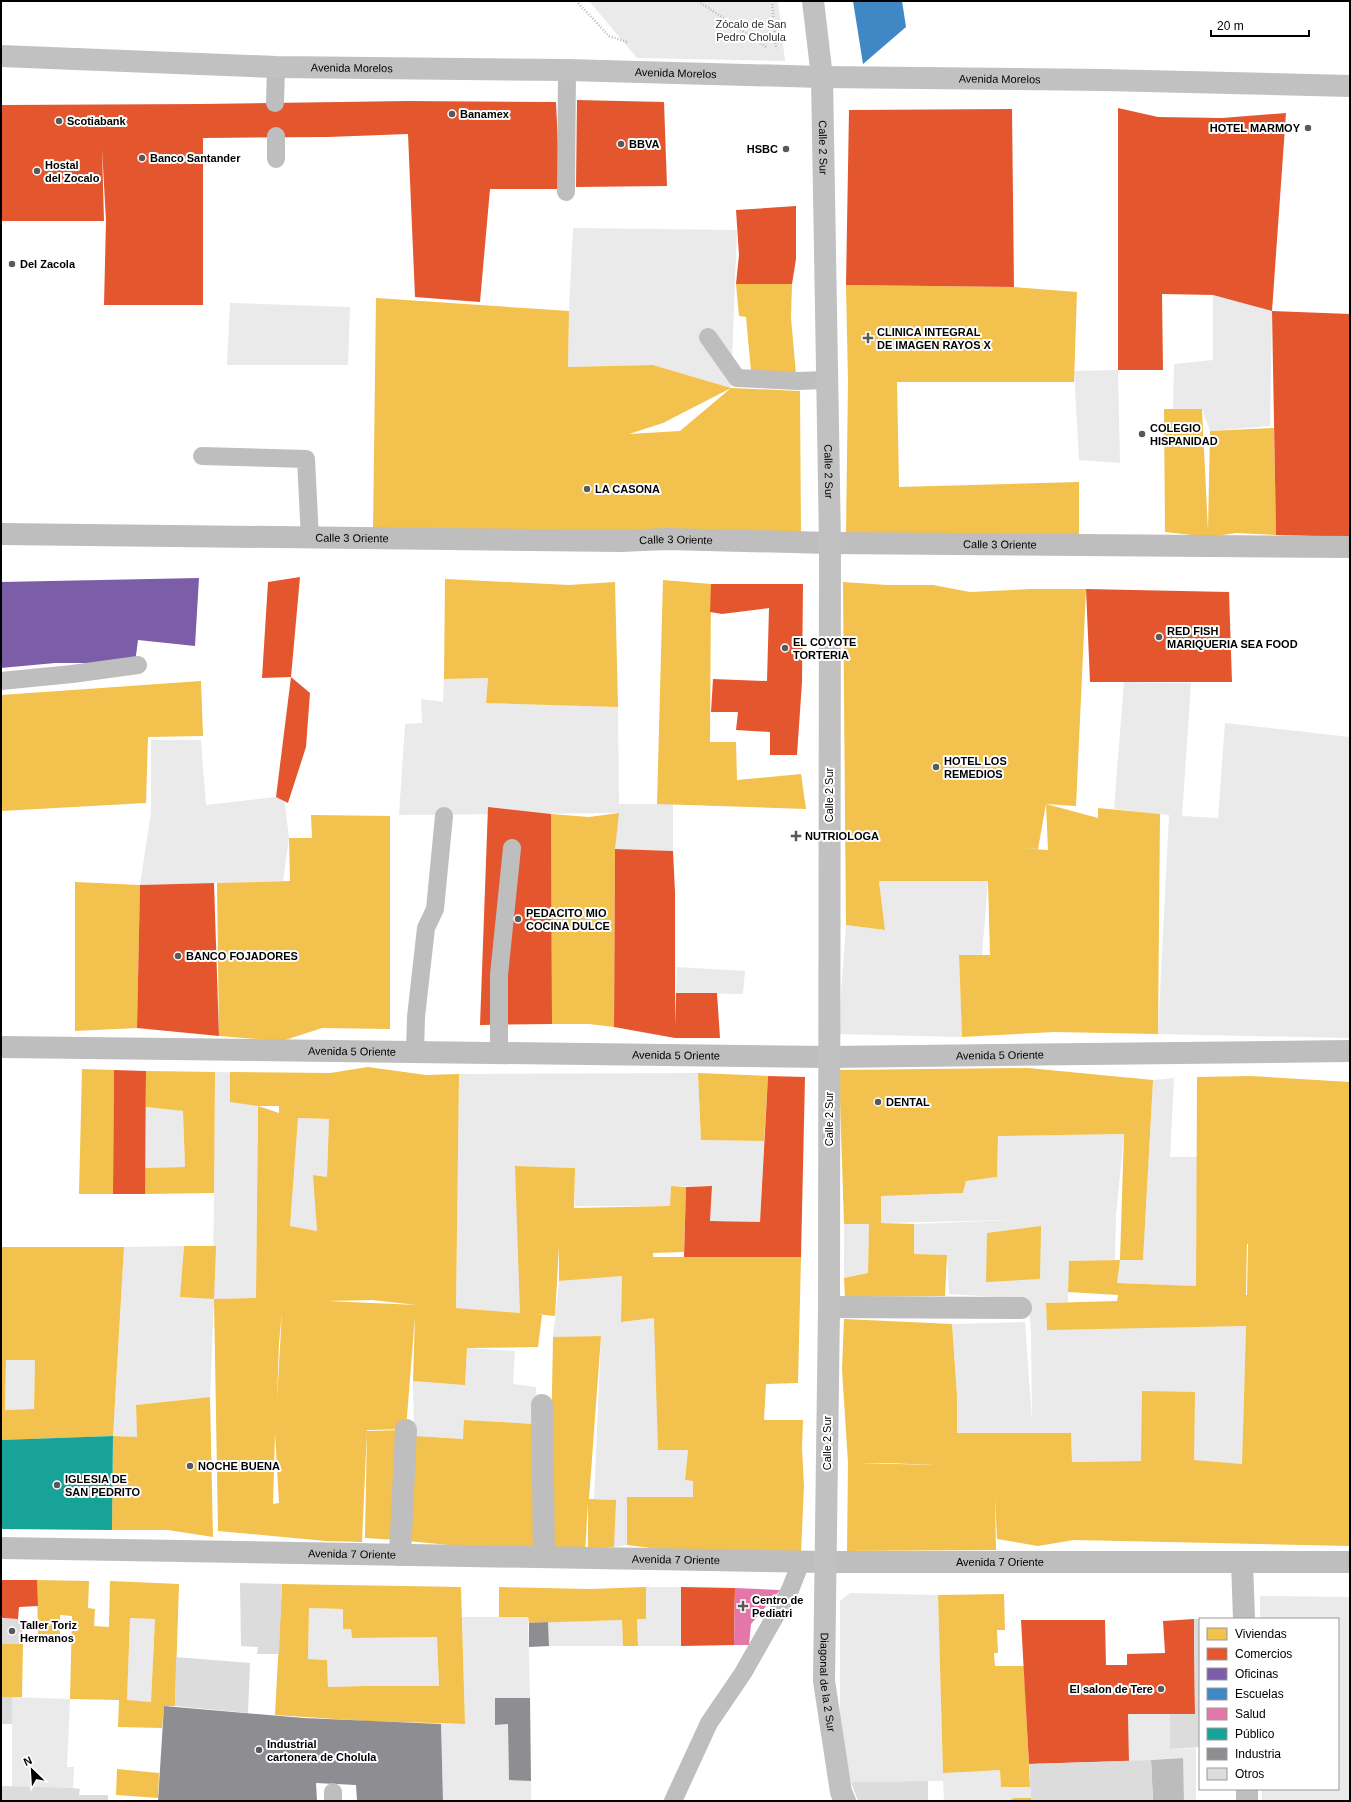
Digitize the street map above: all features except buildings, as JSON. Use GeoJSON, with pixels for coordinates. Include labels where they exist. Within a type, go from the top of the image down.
{"type":"FeatureCollection","features":[{"type":"Feature","properties":{"kind":"main road","name":"Calle 2 Sur"},"geometry":{"type":"LineString","coordinates":[[813,1],[812,76],[827,380],[830,543],[827,1562]]}},
{"type":"Feature","properties":{"kind":"main road","name":"Avenida Morelos"},"geometry":{"type":"LineString","coordinates":[[1,56],[276,67],[567,70],[1350,86]]}},
{"type":"Feature","properties":{"kind":"main road","name":"Diagonal de la 2 Sur"},"geometry":{"type":"LineString","coordinates":[[827,1562],[824,1681],[841,1792],[845,1801]]}},
{"type":"Feature","properties":{"kind":"street","name":"Calle 3 Oriente"},"geometry":{"type":"LineString","coordinates":[[1,534],[310,539],[620,541],[667,539],[830,543],[1350,547]]}},
{"type":"Feature","properties":{"kind":"street","name":"Avenida 5 Oriente"},"geometry":{"type":"LineString","coordinates":[[1,1047],[828,1057],[1350,1051]]}},
{"type":"Feature","properties":{"kind":"street"},"geometry":{"type":"LineString","coordinates":[[828,1307],[1021,1308]]}},
{"type":"Feature","properties":{"kind":"street"},"geometry":{"type":"LineString","coordinates":[[542,1405],[544,1558]]}},
{"type":"Feature","properties":{"kind":"street"},"geometry":{"type":"LineString","coordinates":[[400,1555],[406,1430]]}},
{"type":"Feature","properties":{"kind":"street","name":"Avenida 7 Oriente"},"geometry":{"type":"LineString","coordinates":[[1,1548],[801,1562],[1350,1562]]}},
{"type":"Feature","properties":{"kind":"street"},"geometry":{"type":"LineString","coordinates":[[1242,1562],[1244,1618]]}},
{"type":"Feature","properties":{"kind":"street"},"geometry":{"type":"LineString","coordinates":[[1247,1790],[1247,1801]]}},
{"type":"Feature","properties":{"kind":"lane"},"geometry":{"type":"LineString","coordinates":[[275,103],[276,67]]}},
{"type":"Feature","properties":{"kind":"lane"},"geometry":{"type":"LineString","coordinates":[[566,192],[567,70]]}},
{"type":"Feature","properties":{"kind":"lane"},"geometry":{"type":"LineString","coordinates":[[276,136],[276,159]]}},
{"type":"Feature","properties":{"kind":"lane"},"geometry":{"type":"LineString","coordinates":[[708,337],[737,378],[798,381],[827,380]]}},
{"type":"Feature","properties":{"kind":"lane"},"geometry":{"type":"LineString","coordinates":[[202,456],[306,458],[310,539]]}},
{"type":"Feature","properties":{"kind":"lane"},"geometry":{"type":"LineString","coordinates":[[1,681],[72,674],[138,665]]}},
{"type":"Feature","properties":{"kind":"lane"},"geometry":{"type":"LineString","coordinates":[[415,1052],[416,1017],[426,928],[435,909],[444,816]]}},
{"type":"Feature","properties":{"kind":"lane"},"geometry":{"type":"LineString","coordinates":[[499,1053],[499,975],[512,848]]}},
{"type":"Feature","properties":{"kind":"lane"},"geometry":{"type":"LineString","coordinates":[[673,1801],[708,1723],[743,1673],[790,1590],[801,1562]]}},
{"type":"Feature","properties":{"kind":"path"},"geometry":{"type":"LineString","coordinates":[[576,1],[609,36],[628,42]]}},
{"type":"Feature","properties":{"kind":"path"},"geometry":{"type":"LineString","coordinates":[[698,1],[812,76]]}},
{"type":"Feature","properties":{"kind":"path"},"geometry":{"type":"LineString","coordinates":[[772,1],[777,54]]}},
{"type":"Feature","properties":{"kind":"green space","name":"Zócalo de San Pedro Cholula"},"geometry":{"type":"Polygon","coordinates":[[[589,1],[778,1],[785,61],[637,58],[589,1]]]}},
{"type":"Feature","properties":{"kind":"green space"},"geometry":{"type":"Polygon","coordinates":[[[573,228],[737,230],[731,388],[653,365],[568,367],[573,228]]]}},
{"type":"Feature","properties":{"kind":"green space"},"geometry":{"type":"Polygon","coordinates":[[[1213,295],[1272,311],[1270,426],[1210,431],[1202,409],[1173,409],[1174,364],[1213,360],[1213,295]]]}},
{"type":"Feature","properties":{"kind":"green space"},"geometry":{"type":"Polygon","coordinates":[[[230,303],[350,307],[348,365],[227,365],[230,303]]]}},
{"type":"Feature","properties":{"kind":"green space"},"geometry":{"type":"Polygon","coordinates":[[[1118,370],[1120,463],[1079,460],[1074,371],[1118,370]]]}},
{"type":"Feature","properties":{"kind":"green space"},"geometry":{"type":"Polygon","coordinates":[[[488,678],[486,703],[618,707],[619,804],[673,804],[673,851],[615,849],[618,813],[399,815],[405,724],[422,723],[421,699],[443,702],[444,679],[488,678]]]}},
{"type":"Feature","properties":{"kind":"green space"},"geometry":{"type":"Polygon","coordinates":[[[1124,682],[1191,683],[1182,816],[1218,818],[1225,723],[1350,737],[1350,1038],[1158,1034],[1169,815],[1114,809],[1124,682]]]}},
{"type":"Feature","properties":{"kind":"green space"},"geometry":{"type":"Polygon","coordinates":[[[151,740],[201,740],[206,805],[284,796],[289,838],[283,881],[140,885],[151,812],[151,740]]]}},
{"type":"Feature","properties":{"kind":"green space"},"geometry":{"type":"Polygon","coordinates":[[[879,881],[988,881],[982,955],[959,955],[962,1037],[838,1034],[846,925],[885,930],[879,881]]]}},
{"type":"Feature","properties":{"kind":"green space"},"geometry":{"type":"Polygon","coordinates":[[[677,967],[745,971],[743,994],[676,993],[677,967]]]}},
{"type":"Feature","properties":{"kind":"green space"},"geometry":{"type":"Polygon","coordinates":[[[215,1072],[258,1073],[256,1298],[214,1299],[210,1397],[136,1405],[137,1437],[113,1436],[124,1247],[184,1246],[180,1297],[213,1298],[215,1072]]]}},
{"type":"Feature","properties":{"kind":"green space"},"geometry":{"type":"Polygon","coordinates":[[[698,1073],[701,1140],[764,1141],[760,1222],[710,1221],[712,1186],[671,1186],[670,1206],[575,1206],[575,1168],[518,1166],[520,1313],[456,1308],[459,1074],[698,1073]]]}},
{"type":"Feature","properties":{"kind":"green space"},"geometry":{"type":"Polygon","coordinates":[[[1174,1078],[1170,1157],[1197,1157],[1196,1286],[1117,1283],[1120,1260],[1143,1260],[1153,1080],[1174,1078]]]}},
{"type":"Feature","properties":{"kind":"green space"},"geometry":{"type":"Polygon","coordinates":[[[146,1107],[183,1111],[185,1167],[145,1168],[146,1107]]]}},
{"type":"Feature","properties":{"kind":"green space"},"geometry":{"type":"Polygon","coordinates":[[[298,1118],[329,1119],[327,1177],[314,1175],[317,1231],[290,1226],[298,1118]]]}},
{"type":"Feature","properties":{"kind":"green space"},"geometry":{"type":"Polygon","coordinates":[[[1124,1134],[1116,1216],[1115,1260],[1069,1261],[1068,1302],[1046,1303],[1047,1329],[1246,1326],[1242,1464],[1194,1460],[1072,1462],[1071,1433],[957,1433],[957,1396],[952,1324],[1025,1322],[1032,1422],[1031,1330],[1028,1299],[949,1294],[947,1255],[914,1254],[914,1224],[1013,1220],[881,1223],[881,1196],[963,1193],[966,1181],[997,1177],[998,1136],[1124,1134]]]}},
{"type":"Feature","properties":{"kind":"green space"},"geometry":{"type":"Polygon","coordinates":[[[844,1224],[869,1224],[868,1273],[844,1278],[844,1224]]]}},
{"type":"Feature","properties":{"kind":"green space"},"geometry":{"type":"Polygon","coordinates":[[[622,1276],[621,1322],[654,1318],[688,1450],[685,1480],[693,1481],[693,1497],[628,1497],[627,1545],[614,1547],[615,1500],[594,1499],[601,1336],[553,1337],[559,1281],[622,1276]]]}},
{"type":"Feature","properties":{"kind":"green space"},"geometry":{"type":"Polygon","coordinates":[[[467,1348],[515,1351],[513,1384],[536,1387],[536,1424],[465,1420],[463,1439],[414,1436],[413,1381],[465,1384],[467,1348]]]}},
{"type":"Feature","properties":{"kind":"green space"},"geometry":{"type":"Polygon","coordinates":[[[6,1360],[35,1360],[34,1409],[5,1410],[6,1360]]]}},
{"type":"Feature","properties":{"kind":"green space"},"geometry":{"type":"Polygon","coordinates":[[[646,1587],[681,1587],[681,1646],[638,1646],[637,1619],[646,1619],[646,1587]]]}},
{"type":"Feature","properties":{"kind":"green space"},"geometry":{"type":"Polygon","coordinates":[[[850,1593],[938,1595],[943,1772],[1000,1770],[1001,1786],[1030,1787],[1031,1798],[1014,1798],[1008,1801],[944,1801],[943,1781],[851,1782],[840,1742],[840,1601],[850,1593]]]}},
{"type":"Feature","properties":{"kind":"green space"},"geometry":{"type":"Polygon","coordinates":[[[1260,1596],[1350,1597],[1350,1801],[1262,1801],[1262,1790],[1339,1790],[1339,1618],[1260,1618],[1260,1596]]]}},
{"type":"Feature","properties":{"kind":"green space"},"geometry":{"type":"Polygon","coordinates":[[[309,1608],[343,1609],[351,1629],[352,1638],[437,1637],[439,1686],[328,1687],[327,1660],[308,1659],[309,1608]]]}},
{"type":"Feature","properties":{"kind":"green space"},"geometry":{"type":"Polygon","coordinates":[[[462,1617],[528,1617],[530,1698],[495,1698],[495,1725],[508,1724],[509,1779],[531,1781],[531,1801],[443,1801],[441,1724],[465,1724],[462,1617]]]}},
{"type":"Feature","properties":{"kind":"green space"},"geometry":{"type":"Polygon","coordinates":[[[130,1618],[155,1619],[151,1702],[127,1700],[130,1618]]]}},
{"type":"Feature","properties":{"kind":"green space"},"geometry":{"type":"Polygon","coordinates":[[[622,1620],[623,1646],[549,1646],[548,1622],[622,1620]]]}},
{"type":"Feature","properties":{"kind":"green space"},"geometry":{"type":"Polygon","coordinates":[[[12,1697],[70,1699],[67,1767],[74,1767],[73,1788],[12,1787],[12,1697]]]}},
{"type":"Feature","properties":{"kind":"green space"},"geometry":{"type":"Polygon","coordinates":[[[1128,1714],[1170,1714],[1170,1749],[1196,1748],[1196,1801],[1184,1801],[1182,1758],[1129,1761],[1128,1714]]]}},
{"type":"Feature","properties":{"kind":"shaded area"},"geometry":{"type":"Polygon","coordinates":[[[1183,1758],[1184,1801],[1153,1801],[1151,1760],[1183,1758]]]}},
{"type":"Feature","properties":{"kind":"place","name":"Banamex"},"geometry":{"type":"Point","coordinates":[452,114]}},
{"type":"Feature","properties":{"kind":"place","name":"Scotiabank"},"geometry":{"type":"Point","coordinates":[59,121]}},
{"type":"Feature","properties":{"kind":"place","name":"HOTEL MARMOY"},"geometry":{"type":"Point","coordinates":[1308,128]}},
{"type":"Feature","properties":{"kind":"place","name":"BBVA"},"geometry":{"type":"Point","coordinates":[621,144]}},
{"type":"Feature","properties":{"kind":"place","name":"HSBC"},"geometry":{"type":"Point","coordinates":[786,149]}},
{"type":"Feature","properties":{"kind":"place","name":"Banco Santander"},"geometry":{"type":"Point","coordinates":[142,158]}},
{"type":"Feature","properties":{"kind":"place","name":"Hostal del Zocalo"},"geometry":{"type":"Point","coordinates":[37,171]}},
{"type":"Feature","properties":{"kind":"place","name":"Del Zacola"},"geometry":{"type":"Point","coordinates":[12,264]}},
{"type":"Feature","properties":{"kind":"place","name":"CLINICA INTEGRAL DE IMAGEN RAYOS X"},"geometry":{"type":"Point","coordinates":[868,338]}},
{"type":"Feature","properties":{"kind":"place","name":"COLEGIO HISPANIDAD"},"geometry":{"type":"Point","coordinates":[1142,434]}},
{"type":"Feature","properties":{"kind":"place","name":"LA CASONA"},"geometry":{"type":"Point","coordinates":[587,489]}},
{"type":"Feature","properties":{"kind":"place","name":"RED FISH MARIQUERIA SEA FOOD"},"geometry":{"type":"Point","coordinates":[1159,637]}},
{"type":"Feature","properties":{"kind":"place","name":"EL COYOTE TORTERIA"},"geometry":{"type":"Point","coordinates":[785,648]}},
{"type":"Feature","properties":{"kind":"place","name":"HOTEL LOS REMEDIOS"},"geometry":{"type":"Point","coordinates":[936,767]}},
{"type":"Feature","properties":{"kind":"place","name":"NUTRIOLOGA"},"geometry":{"type":"Point","coordinates":[796,836]}},
{"type":"Feature","properties":{"kind":"place","name":"PEDACITO MIO COCINA DULCE"},"geometry":{"type":"Point","coordinates":[518,919]}},
{"type":"Feature","properties":{"kind":"place","name":"BANCO FOJADORES"},"geometry":{"type":"Point","coordinates":[178,956]}},
{"type":"Feature","properties":{"kind":"place","name":"DENTAL"},"geometry":{"type":"Point","coordinates":[878,1102]}},
{"type":"Feature","properties":{"kind":"place","name":"NOCHE BUENA"},"geometry":{"type":"Point","coordinates":[190,1466]}},
{"type":"Feature","properties":{"kind":"place","name":"IGLESIA DE SAN PEDRITO"},"geometry":{"type":"Point","coordinates":[57,1485]}},
{"type":"Feature","properties":{"kind":"place","name":"Centro de Pediatri"},"geometry":{"type":"Point","coordinates":[743,1606]}},
{"type":"Feature","properties":{"kind":"place","name":"Taller Toriz Hermanos"},"geometry":{"type":"Point","coordinates":[12,1631]}},
{"type":"Feature","properties":{"kind":"place","name":"El salon de Tere"},"geometry":{"type":"Point","coordinates":[1161,1689]}},
{"type":"Feature","properties":{"kind":"place","name":"Industrial cartonera de Cholula"},"geometry":{"type":"Point","coordinates":[259,1750]}}]}
